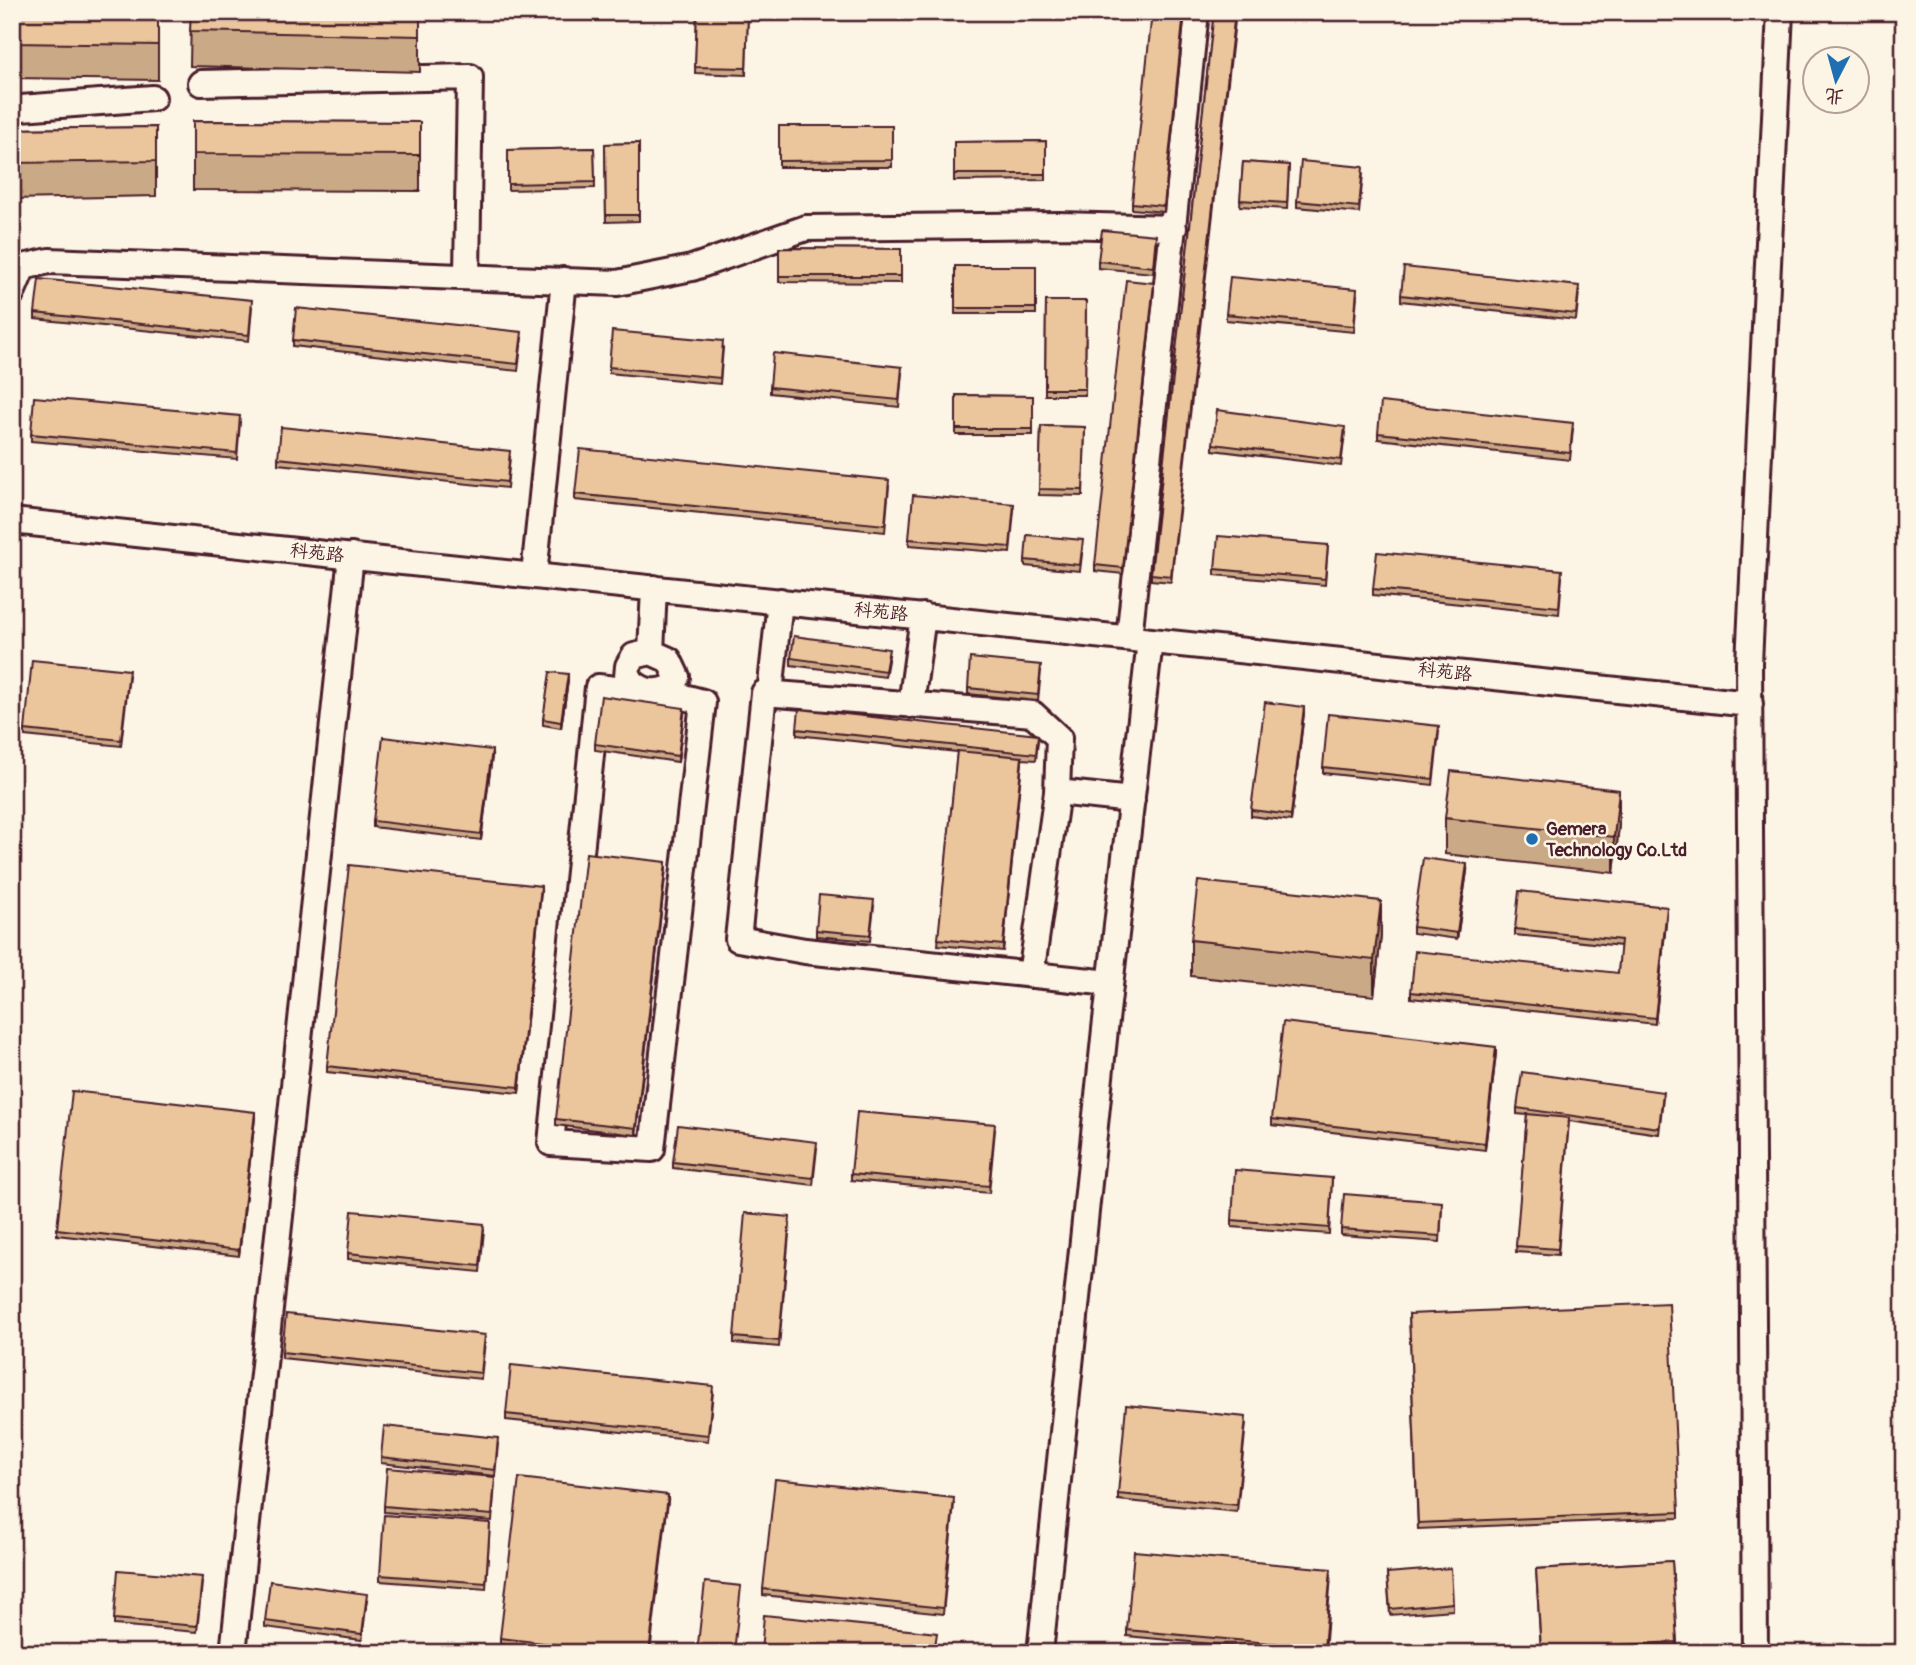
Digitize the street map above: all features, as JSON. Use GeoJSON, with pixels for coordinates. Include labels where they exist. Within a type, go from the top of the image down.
{"type":"FeatureCollection","features":[{"type":"Feature","properties":{"kind":"street"},"geometry":{"type":"LineString","coordinates":[[1040,1653],[1110,983],[1132,800],[1140,639],[1174,228],[1196,12]]}},
{"type":"Feature","properties":{"kind":"street"},"geometry":{"type":"LineString","coordinates":[[1755,1653],[1750,704],[1780,12]]}},
{"type":"Feature","properties":{"kind":"street"},"geometry":{"type":"LineString","coordinates":[[201,83],[470,77],[467,275]]}},
{"type":"Feature","properties":{"kind":"street"},"geometry":{"type":"LineString","coordinates":[[12,113],[21,108],[153,98]]}},
{"type":"Feature","properties":{"kind":"street"},"geometry":{"type":"LineString","coordinates":[[12,293],[23,267],[49,261],[289,273],[467,275],[617,283],[692,268],[806,228],[1059,225],[1174,228]]}},
{"type":"Feature","properties":{"kind":"street"},"geometry":{"type":"LineString","coordinates":[[534,575],[564,280]]}},
{"type":"Feature","properties":{"kind":"street","name":"科苑路"},"geometry":{"type":"LineString","coordinates":[[12,521],[1750,704]]}},
{"type":"Feature","properties":{"kind":"street"},"geometry":{"type":"LineString","coordinates":[[233,1653],[351,556]]}},
{"type":"Feature","properties":{"kind":"street"},"geometry":{"type":"LineString","coordinates":[[651,652],[654,588]]}},
{"type":"Feature","properties":{"kind":"street"},"geometry":{"type":"LineString","coordinates":[[770,693],[780,601]]}},
{"type":"Feature","properties":{"kind":"street"},"geometry":{"type":"LineString","coordinates":[[911,705],[923,616]]}},
{"type":"Feature","properties":{"kind":"street"},"geometry":{"type":"LineString","coordinates":[[651,652],[634,656],[628,666],[627,677],[636,687],[657,693],[703,702],[652,1149],[551,1143],[598,687],[657,693],[672,687],[677,677],[669,660],[651,652]]}},
{"type":"Feature","properties":{"kind":"street"},"geometry":{"type":"LineString","coordinates":[[1031,975],[1057,792],[1059,738],[1033,714],[764,693],[738,939],[805,950],[1031,975],[1110,983]]}},
{"type":"Feature","properties":{"kind":"street"},"geometry":{"type":"LineString","coordinates":[[1057,792],[1132,800]]}},
{"type":"Feature","properties":{"kind":"building"},"geometry":{"type":"Polygon","coordinates":[[[12,12],[158,12],[158,45],[12,43],[12,12]]]}},
{"type":"Feature","properties":{"kind":"building"},"geometry":{"type":"Polygon","coordinates":[[[191,12],[420,12],[420,36],[190,31],[191,12]]]}},
{"type":"Feature","properties":{"kind":"building"},"geometry":{"type":"Polygon","coordinates":[[[697,12],[748,12],[746,68],[695,67],[697,12]]]}},
{"type":"Feature","properties":{"kind":"building"},"geometry":{"type":"Polygon","coordinates":[[[1152,12],[1184,12],[1164,206],[1132,203],[1152,12]]]}},
{"type":"Feature","properties":{"kind":"building"},"geometry":{"type":"Polygon","coordinates":[[[1214,12],[1235,12],[1171,576],[1151,574],[1214,12]]]}},
{"type":"Feature","properties":{"kind":"building"},"geometry":{"type":"Polygon","coordinates":[[[193,121],[420,122],[420,155],[193,154],[193,121]]]}},
{"type":"Feature","properties":{"kind":"building"},"geometry":{"type":"Polygon","coordinates":[[[779,126],[892,126],[892,160],[779,161],[779,126]]]}},
{"type":"Feature","properties":{"kind":"building"},"geometry":{"type":"Polygon","coordinates":[[[156,127],[156,161],[12,163],[12,129],[156,127]]]}},
{"type":"Feature","properties":{"kind":"building"},"geometry":{"type":"Polygon","coordinates":[[[1046,141],[1046,174],[954,174],[954,142],[1046,141]]]}},
{"type":"Feature","properties":{"kind":"building"},"geometry":{"type":"Polygon","coordinates":[[[639,143],[639,215],[606,215],[605,144],[639,143]]]}},
{"type":"Feature","properties":{"kind":"building"},"geometry":{"type":"Polygon","coordinates":[[[594,148],[595,182],[508,184],[508,150],[594,148]]]}},
{"type":"Feature","properties":{"kind":"building"},"geometry":{"type":"Polygon","coordinates":[[[1301,161],[1363,167],[1359,207],[1297,201],[1301,161]]]}},
{"type":"Feature","properties":{"kind":"building"},"geometry":{"type":"Polygon","coordinates":[[[1243,162],[1289,165],[1287,203],[1240,200],[1243,162]]]}},
{"type":"Feature","properties":{"kind":"building"},"geometry":{"type":"Polygon","coordinates":[[[1102,230],[1156,235],[1153,267],[1098,261],[1102,230]]]}},
{"type":"Feature","properties":{"kind":"building"},"geometry":{"type":"Polygon","coordinates":[[[779,248],[901,249],[901,276],[779,276],[779,248]]]}},
{"type":"Feature","properties":{"kind":"building"},"geometry":{"type":"Polygon","coordinates":[[[955,266],[1036,266],[1036,308],[955,308],[955,266]]]}},
{"type":"Feature","properties":{"kind":"building"},"geometry":{"type":"Polygon","coordinates":[[[1404,267],[1579,286],[1576,314],[1401,295],[1404,267]]]}},
{"type":"Feature","properties":{"kind":"building"},"geometry":{"type":"Polygon","coordinates":[[[1230,277],[1357,289],[1354,326],[1226,314],[1230,277]]]}},
{"type":"Feature","properties":{"kind":"building"},"geometry":{"type":"Polygon","coordinates":[[[39,279],[252,300],[249,335],[35,313],[39,279]]]}},
{"type":"Feature","properties":{"kind":"building"},"geometry":{"type":"Polygon","coordinates":[[[1126,280],[1154,283],[1123,568],[1095,565],[1126,280]]]}},
{"type":"Feature","properties":{"kind":"building"},"geometry":{"type":"Polygon","coordinates":[[[1046,301],[1086,301],[1085,389],[1045,389],[1046,301]]]}},
{"type":"Feature","properties":{"kind":"building"},"geometry":{"type":"Polygon","coordinates":[[[296,308],[522,332],[518,364],[293,340],[296,308]]]}},
{"type":"Feature","properties":{"kind":"building"},"geometry":{"type":"Polygon","coordinates":[[[612,331],[723,341],[720,378],[609,367],[612,331]]]}},
{"type":"Feature","properties":{"kind":"building"},"geometry":{"type":"Polygon","coordinates":[[[773,353],[902,367],[899,400],[770,387],[773,353]]]}},
{"type":"Feature","properties":{"kind":"building"},"geometry":{"type":"Polygon","coordinates":[[[956,395],[1033,396],[1033,429],[956,429],[956,395]]]}},
{"type":"Feature","properties":{"kind":"building"},"geometry":{"type":"Polygon","coordinates":[[[34,397],[240,416],[237,453],[31,434],[34,397]]]}},
{"type":"Feature","properties":{"kind":"building"},"geometry":{"type":"Polygon","coordinates":[[[1381,402],[1573,423],[1570,453],[1378,433],[1381,402]]]}},
{"type":"Feature","properties":{"kind":"building"},"geometry":{"type":"Polygon","coordinates":[[[1217,410],[1345,427],[1341,460],[1213,444],[1217,410]]]}},
{"type":"Feature","properties":{"kind":"building"},"geometry":{"type":"Polygon","coordinates":[[[1041,426],[1085,427],[1083,490],[1039,489],[1041,426]]]}},
{"type":"Feature","properties":{"kind":"building"},"geometry":{"type":"Polygon","coordinates":[[[281,427],[510,451],[507,482],[278,458],[281,427]]]}},
{"type":"Feature","properties":{"kind":"building"},"geometry":{"type":"Polygon","coordinates":[[[580,449],[889,480],[885,525],[575,494],[580,449]]]}},
{"type":"Feature","properties":{"kind":"building"},"geometry":{"type":"Polygon","coordinates":[[[913,495],[1014,504],[1010,547],[909,539],[913,495]]]}},
{"type":"Feature","properties":{"kind":"building"},"geometry":{"type":"Polygon","coordinates":[[[1027,535],[1083,540],[1080,565],[1025,560],[1027,535]]]}},
{"type":"Feature","properties":{"kind":"building"},"geometry":{"type":"Polygon","coordinates":[[[1218,536],[1328,545],[1325,579],[1215,569],[1218,536]]]}},
{"type":"Feature","properties":{"kind":"building"},"geometry":{"type":"Polygon","coordinates":[[[1377,552],[1562,570],[1559,607],[1373,589],[1377,552]]]}},
{"type":"Feature","properties":{"kind":"building"},"geometry":{"type":"Polygon","coordinates":[[[794,636],[889,649],[885,671],[791,658],[794,636]]]}},
{"type":"Feature","properties":{"kind":"building"},"geometry":{"type":"Polygon","coordinates":[[[970,658],[1041,665],[1038,695],[968,688],[970,658]]]}},
{"type":"Feature","properties":{"kind":"building"},"geometry":{"type":"Polygon","coordinates":[[[32,660],[129,670],[121,740],[25,730],[32,660]]]}},
{"type":"Feature","properties":{"kind":"building"},"geometry":{"type":"Polygon","coordinates":[[[550,672],[568,674],[561,722],[543,719],[550,672]]]}},
{"type":"Feature","properties":{"kind":"building"},"geometry":{"type":"Polygon","coordinates":[[[601,696],[684,708],[678,756],[595,744],[601,696]]]}},
{"type":"Feature","properties":{"kind":"building"},"geometry":{"type":"Polygon","coordinates":[[[1265,702],[1304,707],[1291,815],[1251,810],[1265,702]]]}},
{"type":"Feature","properties":{"kind":"building"},"geometry":{"type":"Polygon","coordinates":[[[799,709],[1038,735],[1036,754],[797,729],[799,709]]]}},
{"type":"Feature","properties":{"kind":"building"},"geometry":{"type":"Polygon","coordinates":[[[1328,714],[1439,726],[1433,779],[1323,767],[1328,714]]]}},
{"type":"Feature","properties":{"kind":"building"},"geometry":{"type":"Polygon","coordinates":[[[383,737],[492,750],[481,834],[373,821],[383,737]]]}},
{"type":"Feature","properties":{"kind":"building"},"geometry":{"type":"Polygon","coordinates":[[[957,751],[1022,757],[1003,945],[938,939],[957,751]]]}},
{"type":"Feature","properties":{"kind":"building"},"geometry":{"type":"Polygon","coordinates":[[[1451,771],[1619,790],[1614,837],[1445,818],[1451,771]]]}},
{"type":"Feature","properties":{"kind":"building"},"geometry":{"type":"Polygon","coordinates":[[[586,853],[666,862],[636,1128],[556,1119],[586,853]]]}},
{"type":"Feature","properties":{"kind":"building"},"geometry":{"type":"Polygon","coordinates":[[[1423,858],[1467,864],[1457,933],[1413,927],[1423,858]]]}},
{"type":"Feature","properties":{"kind":"building"},"geometry":{"type":"Polygon","coordinates":[[[349,865],[541,886],[519,1087],[327,1066],[349,865]]]}},
{"type":"Feature","properties":{"kind":"building"},"geometry":{"type":"Polygon","coordinates":[[[1198,881],[1381,901],[1374,960],[1191,940],[1198,881]]]}},
{"type":"Feature","properties":{"kind":"building"},"geometry":{"type":"Polygon","coordinates":[[[1519,891],[1667,907],[1655,1018],[1411,992],[1415,951],[1618,973],[1621,940],[1515,929],[1519,891]]]}},
{"type":"Feature","properties":{"kind":"building"},"geometry":{"type":"Polygon","coordinates":[[[819,895],[874,900],[870,935],[816,930],[819,895]]]}},
{"type":"Feature","properties":{"kind":"building"},"geometry":{"type":"Polygon","coordinates":[[[1283,1022],[1496,1047],[1485,1143],[1272,1119],[1283,1022]]]}},
{"type":"Feature","properties":{"kind":"building"},"geometry":{"type":"Polygon","coordinates":[[[1522,1072],[1663,1092],[1659,1128],[1517,1108],[1522,1072]]]}},
{"type":"Feature","properties":{"kind":"building"},"geometry":{"type":"Polygon","coordinates":[[[72,1091],[255,1112],[239,1250],[57,1229],[72,1091]]]}},
{"type":"Feature","properties":{"kind":"building"},"geometry":{"type":"Polygon","coordinates":[[[857,1112],[995,1124],[989,1186],[851,1174],[857,1112]]]}},
{"type":"Feature","properties":{"kind":"building"},"geometry":{"type":"Polygon","coordinates":[[[1527,1114],[1569,1118],[1558,1249],[1516,1246],[1527,1114]]]}},
{"type":"Feature","properties":{"kind":"building"},"geometry":{"type":"Polygon","coordinates":[[[678,1125],[817,1142],[813,1178],[673,1162],[678,1125]]]}},
{"type":"Feature","properties":{"kind":"building"},"geometry":{"type":"Polygon","coordinates":[[[1235,1170],[1332,1178],[1329,1228],[1232,1220],[1235,1170]]]}},
{"type":"Feature","properties":{"kind":"building"},"geometry":{"type":"Polygon","coordinates":[[[1344,1194],[1442,1202],[1440,1236],[1341,1229],[1344,1194]]]}},
{"type":"Feature","properties":{"kind":"building"},"geometry":{"type":"Polygon","coordinates":[[[352,1211],[484,1224],[480,1266],[348,1253],[352,1211]]]}},
{"type":"Feature","properties":{"kind":"building"},"geometry":{"type":"Polygon","coordinates":[[[745,1213],[790,1217],[779,1341],[734,1337],[745,1213]]]}},
{"type":"Feature","properties":{"kind":"building"},"geometry":{"type":"Polygon","coordinates":[[[1669,1303],[1679,1512],[1418,1523],[1409,1314],[1669,1303]]]}},
{"type":"Feature","properties":{"kind":"building"},"geometry":{"type":"Polygon","coordinates":[[[286,1314],[485,1335],[481,1373],[282,1352],[286,1314]]]}},
{"type":"Feature","properties":{"kind":"building"},"geometry":{"type":"Polygon","coordinates":[[[511,1365],[713,1386],[708,1435],[506,1414],[511,1365]]]}},
{"type":"Feature","properties":{"kind":"building"},"geometry":{"type":"Polygon","coordinates":[[[1126,1405],[1246,1417],[1237,1505],[1118,1494],[1126,1405]]]}},
{"type":"Feature","properties":{"kind":"building"},"geometry":{"type":"Polygon","coordinates":[[[384,1426],[498,1438],[495,1470],[381,1457],[384,1426]]]}},
{"type":"Feature","properties":{"kind":"building"},"geometry":{"type":"Polygon","coordinates":[[[387,1468],[495,1477],[492,1515],[384,1506],[387,1468]]]}},
{"type":"Feature","properties":{"kind":"building"},"geometry":{"type":"Polygon","coordinates":[[[519,1478],[668,1495],[649,1653],[628,1653],[500,1638],[519,1478]]]}},
{"type":"Feature","properties":{"kind":"building"},"geometry":{"type":"Polygon","coordinates":[[[775,1479],[954,1498],[943,1608],[763,1589],[775,1479]]]}},
{"type":"Feature","properties":{"kind":"building"},"geometry":{"type":"Polygon","coordinates":[[[384,1515],[490,1523],[486,1583],[380,1575],[384,1515]]]}},
{"type":"Feature","properties":{"kind":"building"},"geometry":{"type":"Polygon","coordinates":[[[1134,1551],[1331,1569],[1324,1648],[1127,1630],[1134,1551]]]}},
{"type":"Feature","properties":{"kind":"building"},"geometry":{"type":"Polygon","coordinates":[[[1672,1561],[1677,1642],[1541,1649],[1536,1569],[1672,1561]]]}},
{"type":"Feature","properties":{"kind":"building"},"geometry":{"type":"Polygon","coordinates":[[[1451,1568],[1453,1603],[1390,1609],[1387,1573],[1451,1568]]]}},
{"type":"Feature","properties":{"kind":"building"},"geometry":{"type":"Polygon","coordinates":[[[118,1570],[202,1577],[197,1626],[114,1619],[118,1570]]]}},
{"type":"Feature","properties":{"kind":"building"},"geometry":{"type":"Polygon","coordinates":[[[270,1581],[367,1594],[362,1634],[265,1621],[270,1581]]]}},
{"type":"Feature","properties":{"kind":"building"},"geometry":{"type":"Polygon","coordinates":[[[705,1582],[741,1586],[734,1653],[697,1653],[705,1582]]]}},
{"type":"Feature","properties":{"kind":"building"},"geometry":{"type":"Polygon","coordinates":[[[764,1615],[937,1633],[934,1653],[761,1653],[764,1615]]]}},
{"type":"Feature","properties":{"kind":"place","name":"Gemera Technology Co.Ltd"},"geometry":{"type":"Point","coordinates":[1532,839]}}]}
